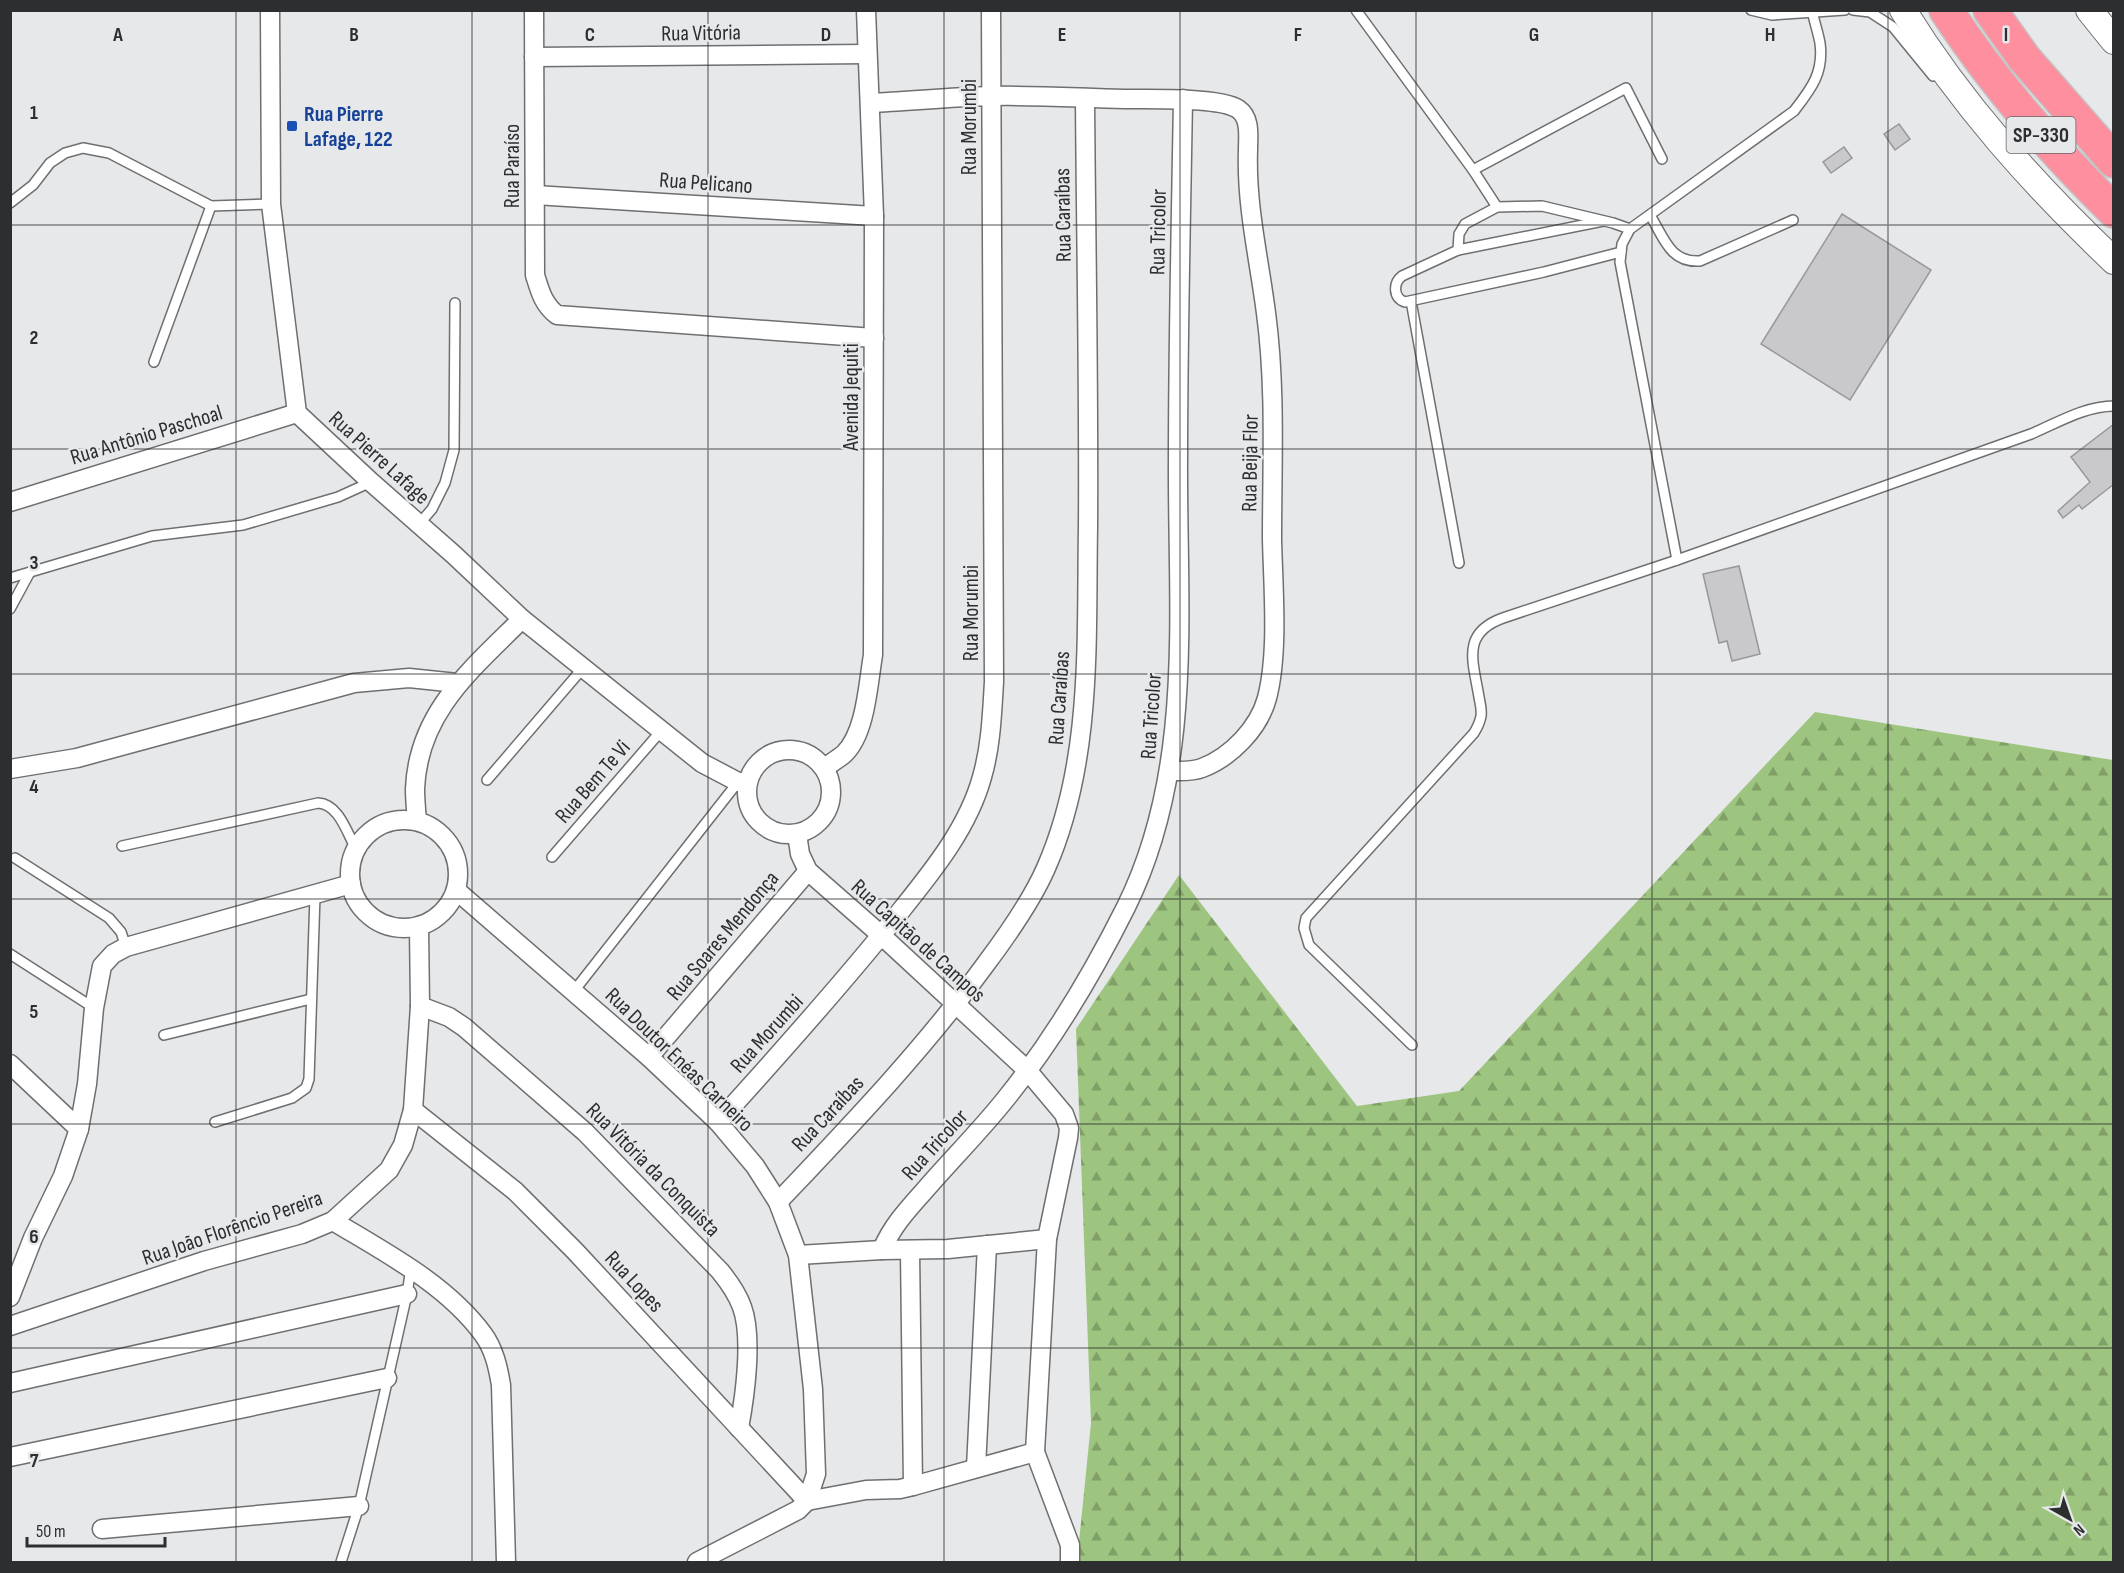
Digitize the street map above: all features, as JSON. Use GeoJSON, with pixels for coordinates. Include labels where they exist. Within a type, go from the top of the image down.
{"type":"FeatureCollection","features":[{"type":"Feature","properties":{"kind":"highway","name":"SP-330"},"geometry":{"type":"LineString","coordinates":[[1946,10],[1974,53],[2023,114],[2080,178],[2114,211]]}},
{"type":"Feature","properties":{"kind":"highway","name":"SP-330"},"geometry":{"type":"LineString","coordinates":[[1990,10],[2024,58],[2114,161]]}},
{"type":"Feature","properties":{"kind":"main road"},"geometry":{"type":"LineString","coordinates":[[1903,10],[1918,35],[1976,115],[2076,225],[2114,261]]}},
{"type":"Feature","properties":{"kind":"main road"},"geometry":{"type":"LineString","coordinates":[[2089,10],[2114,41]]}},
{"type":"Feature","properties":{"kind":"street","name":"Rua Pierre Lafage"},"geometry":{"type":"LineString","coordinates":[[270,10],[271,204],[297,413],[522,619],[702,764],[743,782]]}},
{"type":"Feature","properties":{"kind":"street","name":"Rua Paraíso"},"geometry":{"type":"LineString","coordinates":[[534,10],[535,274],[540,295],[548,308],[557,315],[874,338]]}},
{"type":"Feature","properties":{"kind":"street","name":"Avenida Jequiti"},"geometry":{"type":"LineString","coordinates":[[824,768],[844,753],[854,741],[864,710],[873,655],[874,216],[866,10]]}},
{"type":"Feature","properties":{"kind":"street","name":"Rua Morumbi"},"geometry":{"type":"LineString","coordinates":[[718,1122],[810,1021],[942,856],[964,820],[982,778],[990,742],[994,682],[991,10]]}},
{"type":"Feature","properties":{"kind":"street","name":"Rua Vitória"},"geometry":{"type":"LineString","coordinates":[[534,57],[867,54]]}},
{"type":"Feature","properties":{"kind":"street"},"geometry":{"type":"LineString","coordinates":[[871,103],[992,96],[1183,99]]}},
{"type":"Feature","properties":{"kind":"street","name":"Rua Caraíbas"},"geometry":{"type":"LineString","coordinates":[[778,1202],[854,1122],[956,1005],[1007,936],[1046,869],[1064,816],[1078,758],[1086,688],[1088,473],[1084,98]]}},
{"type":"Feature","properties":{"kind":"street","name":"Rua Beija Flor"},"geometry":{"type":"LineString","coordinates":[[1170,771],[1191,771],[1212,763],[1238,745],[1254,726],[1267,698],[1274,649],[1273,403],[1268,330],[1252,228],[1248,128],[1243,114],[1230,105],[1183,99]]}},
{"type":"Feature","properties":{"kind":"street","name":"Rua Tricolor"},"geometry":{"type":"LineString","coordinates":[[882,1250],[896,1223],[1003,1102],[1027,1070],[1095,967],[1128,903],[1154,837],[1170,771],[1176,715],[1180,588],[1177,513],[1183,99]]}},
{"type":"Feature","properties":{"kind":"street","name":"Rua Pelicano"},"geometry":{"type":"LineString","coordinates":[[535,195],[874,216]]}},
{"type":"Feature","properties":{"kind":"street","name":"Rua Antônio Paschoal"},"geometry":{"type":"LineString","coordinates":[[10,502],[297,413]]}},
{"type":"Feature","properties":{"kind":"street"},"geometry":{"type":"LineString","coordinates":[[417,820],[415,789],[419,758],[431,722],[457,683],[522,619]]}},
{"type":"Feature","properties":{"kind":"street"},"geometry":{"type":"LineString","coordinates":[[10,769],[77,758],[354,683],[409,678],[457,683]]}},
{"type":"Feature","properties":{"kind":"street"},"geometry":{"type":"LineString","coordinates":[[788,750],[802,752],[815,758],[824,768],[830,781],[832,794],[829,808],[821,820],[810,829],[797,834],[783,834],[769,830],[750,810],[743,782],[763,759],[788,750]]}},
{"type":"Feature","properties":{"kind":"street"},"geometry":{"type":"LineString","coordinates":[[399,819],[417,820],[434,828],[447,839],[456,855],[459,873],[457,891],[448,907],[435,920],[419,927],[401,929],[383,925],[368,915],[357,901],[351,884],[350,866],[356,849],[366,835],[381,824],[399,819]]}},
{"type":"Feature","properties":{"kind":"street","name":"Rua Capitão de Campos"},"geometry":{"type":"LineString","coordinates":[[797,834],[800,854],[808,871],[1027,1070],[1064,1114],[1070,1128],[1047,1239],[1035,1452]]}},
{"type":"Feature","properties":{"kind":"street","name":"Rua Soares Mendonça"},"geometry":{"type":"LineString","coordinates":[[649,1058],[808,871]]}},
{"type":"Feature","properties":{"kind":"street"},"geometry":{"type":"LineString","coordinates":[[10,1298],[33,1238],[63,1176],[79,1129],[87,1084],[94,1008],[102,966],[113,954],[126,947],[351,884]]}},
{"type":"Feature","properties":{"kind":"street","name":"Rua Doutor Enéas Carneiro"},"geometry":{"type":"LineString","coordinates":[[457,891],[574,991],[718,1122],[755,1167],[778,1202],[798,1255],[814,1400],[816,1474],[807,1501]]}},
{"type":"Feature","properties":{"kind":"street","name":"Rua João Florêncio Pereira"},"geometry":{"type":"LineString","coordinates":[[10,1326],[204,1261],[302,1234],[333,1221],[389,1170],[403,1145],[413,1110],[420,1006],[419,927]]}},
{"type":"Feature","properties":{"kind":"street","name":"Rua Vitória da Conquista"},"geometry":{"type":"LineString","coordinates":[[420,1006],[449,1017],[464,1027],[585,1132],[720,1270],[743,1309],[747,1381],[739,1428]]}},
{"type":"Feature","properties":{"kind":"street"},"geometry":{"type":"LineString","coordinates":[[10,1064],[28,1078],[79,1129]]}},
{"type":"Feature","properties":{"kind":"street","name":"Rua Lopes"},"geometry":{"type":"LineString","coordinates":[[413,1110],[515,1191],[575,1251],[807,1501]]}},
{"type":"Feature","properties":{"kind":"street"},"geometry":{"type":"LineString","coordinates":[[333,1221],[411,1268],[461,1308],[484,1335],[497,1361],[501,1385],[506,1563]]}},
{"type":"Feature","properties":{"kind":"street"},"geometry":{"type":"LineString","coordinates":[[798,1255],[882,1250],[910,1251],[1047,1239]]}},
{"type":"Feature","properties":{"kind":"street"},"geometry":{"type":"LineString","coordinates":[[976,1468],[987,1245]]}},
{"type":"Feature","properties":{"kind":"street"},"geometry":{"type":"LineString","coordinates":[[910,1251],[914,1486]]}},
{"type":"Feature","properties":{"kind":"street"},"geometry":{"type":"LineString","coordinates":[[10,1383],[407,1294]]}},
{"type":"Feature","properties":{"kind":"street"},"geometry":{"type":"LineString","coordinates":[[10,1457],[387,1378]]}},
{"type":"Feature","properties":{"kind":"street"},"geometry":{"type":"LineString","coordinates":[[698,1563],[798,1510],[807,1501],[866,1490],[900,1489],[914,1486],[1035,1452],[1070,1545],[1070,1563]]}},
{"type":"Feature","properties":{"kind":"street"},"geometry":{"type":"LineString","coordinates":[[102,1529],[359,1506]]}},
{"type":"Feature","properties":{"kind":"lane"},"geometry":{"type":"LineString","coordinates":[[1356,10],[1473,170],[1497,207]]}},
{"type":"Feature","properties":{"kind":"lane"},"geometry":{"type":"LineString","coordinates":[[1751,10],[1772,15],[1845,10]]}},
{"type":"Feature","properties":{"kind":"lane"},"geometry":{"type":"LineString","coordinates":[[1853,10],[1870,12],[1893,27],[1937,82]]}},
{"type":"Feature","properties":{"kind":"lane"},"geometry":{"type":"LineString","coordinates":[[1677,560],[1620,262],[1624,238],[1630,230],[1650,215],[1794,111],[1813,86],[1821,64],[1820,43],[1812,12]]}},
{"type":"Feature","properties":{"kind":"lane"},"geometry":{"type":"LineString","coordinates":[[1473,170],[1626,88],[1662,159]]}},
{"type":"Feature","properties":{"kind":"lane"},"geometry":{"type":"LineString","coordinates":[[1945,91],[1976,115]]}},
{"type":"Feature","properties":{"kind":"lane"},"geometry":{"type":"LineString","coordinates":[[10,203],[33,185],[50,163],[65,153],[82,148],[109,153],[211,206],[271,204]]}},
{"type":"Feature","properties":{"kind":"lane"},"geometry":{"type":"LineString","coordinates":[[154,362],[211,206]]}},
{"type":"Feature","properties":{"kind":"lane"},"geometry":{"type":"LineString","coordinates":[[1458,250],[1461,229],[1475,218],[1497,207],[1542,206],[1604,221],[1630,230]]}},
{"type":"Feature","properties":{"kind":"lane"},"geometry":{"type":"LineString","coordinates":[[1650,215],[1672,252],[1681,259],[1690,261],[1700,261],[1793,220]]}},
{"type":"Feature","properties":{"kind":"lane"},"geometry":{"type":"LineString","coordinates":[[1604,221],[1458,250],[1402,276],[1396,281],[1395,288],[1399,298],[1405,302],[1544,272],[1621,252]]}},
{"type":"Feature","properties":{"kind":"lane"},"geometry":{"type":"LineString","coordinates":[[1411,301],[1460,563]]}},
{"type":"Feature","properties":{"kind":"lane"},"geometry":{"type":"LineString","coordinates":[[419,524],[432,509],[446,483],[454,450],[455,303]]}},
{"type":"Feature","properties":{"kind":"lane"},"geometry":{"type":"LineString","coordinates":[[1412,1045],[1309,945],[1304,928],[1306,918],[1474,733],[1481,714],[1471,651],[1475,638],[1482,629],[1491,622],[1677,560],[2031,434],[2076,414],[2103,406],[2114,406]]}},
{"type":"Feature","properties":{"kind":"lane"},"geometry":{"type":"LineString","coordinates":[[10,578],[152,536],[243,525],[338,497],[371,482]]}},
{"type":"Feature","properties":{"kind":"lane"},"geometry":{"type":"LineString","coordinates":[[10,609],[30,572]]}},
{"type":"Feature","properties":{"kind":"lane"},"geometry":{"type":"LineString","coordinates":[[487,780],[583,668]]}},
{"type":"Feature","properties":{"kind":"lane","name":"Rua Bem Te Vi"},"geometry":{"type":"LineString","coordinates":[[552,856],[661,731]]}},
{"type":"Feature","properties":{"kind":"lane"},"geometry":{"type":"LineString","coordinates":[[574,991],[743,782]]}},
{"type":"Feature","properties":{"kind":"lane"},"geometry":{"type":"LineString","coordinates":[[122,846],[326,804],[336,813],[356,849]]}},
{"type":"Feature","properties":{"kind":"lane"},"geometry":{"type":"LineString","coordinates":[[15,858],[109,918],[120,932],[126,947]]}},
{"type":"Feature","properties":{"kind":"lane"},"geometry":{"type":"LineString","coordinates":[[214,1122],[292,1098],[306,1088],[309,1079],[315,895]]}},
{"type":"Feature","properties":{"kind":"lane"},"geometry":{"type":"LineString","coordinates":[[10,954],[94,1008]]}},
{"type":"Feature","properties":{"kind":"lane"},"geometry":{"type":"LineString","coordinates":[[164,1035],[311,999]]}},
{"type":"Feature","properties":{"kind":"lane"},"geometry":{"type":"LineString","coordinates":[[341,1563],[359,1506],[411,1268]]}},
{"type":"Feature","properties":{"kind":"green space"},"geometry":{"type":"Polygon","coordinates":[[[1815,712],[2113,760],[2113,1562],[1077,1562],[1091,1423],[1076,1029],[1179,875],[1357,1106],[1459,1091],[1815,712]]]}},
{"type":"Feature","properties":{"kind":"building"},"geometry":{"type":"Polygon","coordinates":[[[1899,124],[1910,139],[1895,150],[1884,134],[1899,124]]]}},
{"type":"Feature","properties":{"kind":"building"},"geometry":{"type":"Polygon","coordinates":[[[1844,147],[1852,158],[1831,173],[1823,162],[1844,147]]]}},
{"type":"Feature","properties":{"kind":"building"},"geometry":{"type":"Polygon","coordinates":[[[1842,214],[1931,270],[1850,400],[1761,344],[1842,214]]]}},
{"type":"Feature","properties":{"kind":"building"},"geometry":{"type":"Polygon","coordinates":[[[2114,424],[2114,484],[2082,509],[2079,505],[2063,518],[2058,511],[2090,482],[2071,457],[2114,424]]]}},
{"type":"Feature","properties":{"kind":"building"},"geometry":{"type":"Polygon","coordinates":[[[1739,566],[1760,654],[1732,661],[1727,641],[1719,643],[1703,574],[1739,566]]]}},
{"type":"Feature","properties":{"kind":"place","name":"Rua Pierre Lafage, 122"},"geometry":{"type":"Point","coordinates":[292,126]}}]}
